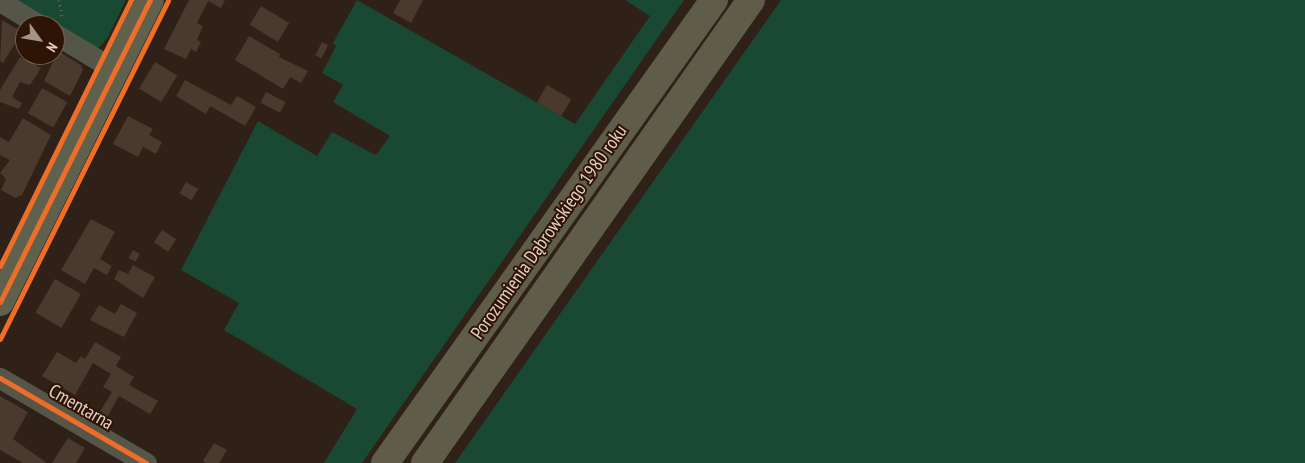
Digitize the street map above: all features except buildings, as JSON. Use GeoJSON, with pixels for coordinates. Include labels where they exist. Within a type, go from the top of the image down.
{"type":"FeatureCollection","features":[{"type":"Feature","properties":{"kind":"main road","name":"Porozumienia Dąbrowskiego 1980 roku"},"geometry":{"type":"LineString","coordinates":[[385,463],[714,0]]}},
{"type":"Feature","properties":{"kind":"main road","name":"Porozumienia Dąbrowskiego 1980 roku"},"geometry":{"type":"LineString","coordinates":[[425,463],[751,0]]}},
{"type":"Feature","properties":{"kind":"street"},"geometry":{"type":"LineString","coordinates":[[4,284],[150,0]]}},
{"type":"Feature","properties":{"kind":"street"},"geometry":{"type":"LineString","coordinates":[[0,1],[23,15]]}},
{"type":"Feature","properties":{"kind":"street"},"geometry":{"type":"LineString","coordinates":[[65,40],[115,70]]}},
{"type":"Feature","properties":{"kind":"street","name":"Cmentarna"},"geometry":{"type":"LineString","coordinates":[[0,378],[146,463]]}},
{"type":"Feature","properties":{"kind":"green space"},"geometry":{"type":"Polygon","coordinates":[[[14,0],[126,0],[108,37],[97,50],[65,31],[65,15],[39,15],[14,0]]]}},
{"type":"Feature","properties":{"kind":"green space"},"geometry":{"type":"Polygon","coordinates":[[[357,0],[575,124],[650,16],[625,0],[684,0],[362,463],[324,463],[357,409],[224,330],[239,303],[181,270],[258,121],[317,156],[332,132],[376,155],[390,136],[333,102],[343,85],[322,73],[336,46],[333,43],[357,0]]]}},
{"type":"Feature","properties":{"kind":"green space"},"geometry":{"type":"Polygon","coordinates":[[[781,0],[1305,0],[1305,463],[455,463],[781,0]]]}},
{"type":"Feature","properties":{"kind":"cycle path"},"geometry":{"type":"LineString","coordinates":[[0,266],[131,0]]}},
{"type":"Feature","properties":{"kind":"cycle path"},"geometry":{"type":"LineString","coordinates":[[0,302],[150,0]]}},
{"type":"Feature","properties":{"kind":"cycle path"},"geometry":{"type":"LineString","coordinates":[[0,339],[168,0]]}},
{"type":"Feature","properties":{"kind":"cycle path"},"geometry":{"type":"LineString","coordinates":[[0,378],[146,463]]}}]}
